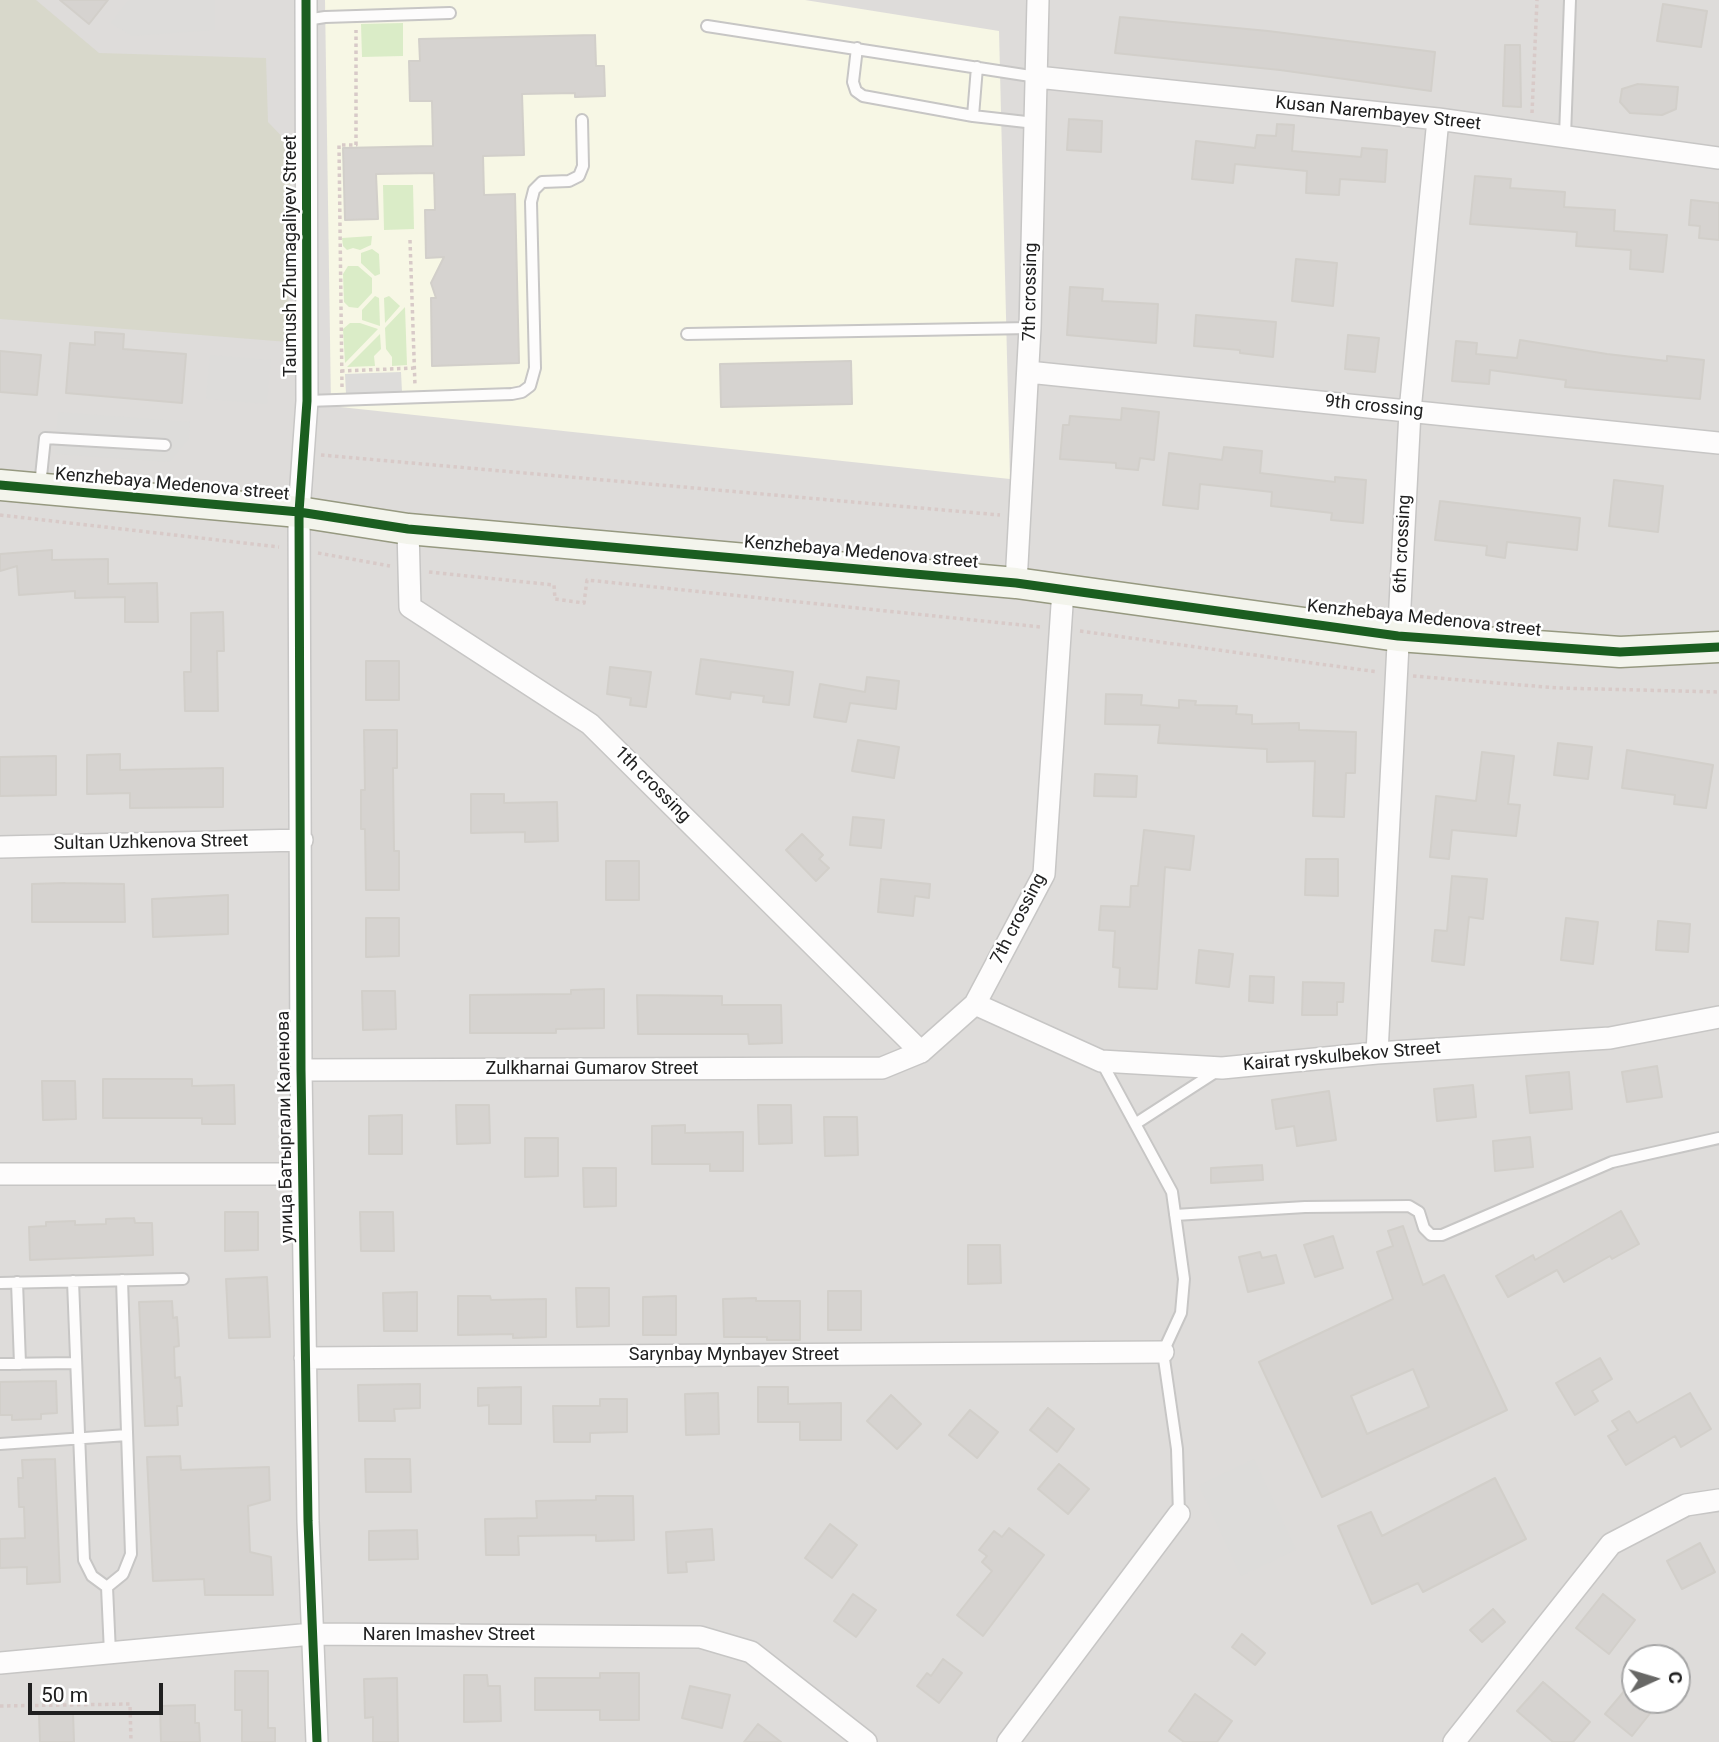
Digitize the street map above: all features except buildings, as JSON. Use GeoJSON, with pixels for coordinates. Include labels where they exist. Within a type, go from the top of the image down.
{"type":"FeatureCollection","features":[{"type":"Feature","properties":{"kind":"street","name":"7th crossing"},"geometry":{"type":"LineString","coordinates":[[1016,583],[1030,328],[1038,0]]}},
{"type":"Feature","properties":{"kind":"street","name":"Taumush Zhumagaliyev Street"},"geometry":{"type":"LineString","coordinates":[[299,512],[307,401],[306,10]]}},
{"type":"Feature","properties":{"kind":"street","name":"Kusan Narembayev Street"},"geometry":{"type":"LineString","coordinates":[[1037,77],[1438,119],[1719,158]]}},
{"type":"Feature","properties":{"kind":"street","name":"6th crossing"},"geometry":{"type":"LineString","coordinates":[[1377,1053],[1410,411],[1438,119]]}},
{"type":"Feature","properties":{"kind":"street","name":"9th crossing"},"geometry":{"type":"LineString","coordinates":[[1028,372],[1719,443]]}},
{"type":"Feature","properties":{"kind":"street","name":"Kenzhebaya Medenova street"},"geometry":{"type":"LineString","coordinates":[[0,485],[299,512],[408,529],[1016,583],[1398,636],[1620,652],[1719,647]]}},
{"type":"Feature","properties":{"kind":"street","name":"улица Батыргали Каленова"},"geometry":{"type":"LineString","coordinates":[[299,512],[302,1174],[312,1634],[317,1742]]}},
{"type":"Feature","properties":{"kind":"street","name":"1th crossing"},"geometry":{"type":"LineString","coordinates":[[408,529],[410,607],[590,724],[921,1052]]}},
{"type":"Feature","properties":{"kind":"street","name":"7th crossing"},"geometry":{"type":"LineString","coordinates":[[883,1068],[921,1052],[975,1004],[1044,874],[1063,590]]}},
{"type":"Feature","properties":{"kind":"street","name":"Sultan Uzhkenova Street"},"geometry":{"type":"LineString","coordinates":[[0,846],[302,840]]}},
{"type":"Feature","properties":{"kind":"street","name":"Kairat ryskulbekov Street"},"geometry":{"type":"LineString","coordinates":[[975,1004],[1101,1061],[1222,1068],[1377,1053],[1610,1038],[1719,1017]]}},
{"type":"Feature","properties":{"kind":"street","name":"Zulkharnai Gumarov Street"},"geometry":{"type":"LineString","coordinates":[[301,1070],[883,1068]]}},
{"type":"Feature","properties":{"kind":"street"},"geometry":{"type":"LineString","coordinates":[[0,1174],[302,1174]]}},
{"type":"Feature","properties":{"kind":"street","name":"Sarynbay Mynbayev Street"},"geometry":{"type":"LineString","coordinates":[[305,1358],[1163,1352]]}},
{"type":"Feature","properties":{"kind":"street"},"geometry":{"type":"LineString","coordinates":[[1454,1742],[1611,1544],[1686,1504],[1719,1500]]}},
{"type":"Feature","properties":{"kind":"street"},"geometry":{"type":"LineString","coordinates":[[1008,1742],[1179,1514]]}},
{"type":"Feature","properties":{"kind":"street","name":"Naren Imashev Street"},"geometry":{"type":"LineString","coordinates":[[0,1663],[312,1634],[700,1637],[751,1652],[866,1742]]}},
{"type":"Feature","properties":{"kind":"lane"},"geometry":{"type":"LineString","coordinates":[[1565,136],[1570,0]]}},
{"type":"Feature","properties":{"kind":"lane"},"geometry":{"type":"LineString","coordinates":[[306,10],[325,17],[356,18],[450,13]]}},
{"type":"Feature","properties":{"kind":"lane"},"geometry":{"type":"LineString","coordinates":[[707,26],[1037,77]]}},
{"type":"Feature","properties":{"kind":"lane"},"geometry":{"type":"LineString","coordinates":[[857,48],[853,82],[856,91],[863,96],[973,116],[1035,123]]}},
{"type":"Feature","properties":{"kind":"lane"},"geometry":{"type":"LineString","coordinates":[[973,116],[977,67]]}},
{"type":"Feature","properties":{"kind":"lane"},"geometry":{"type":"LineString","coordinates":[[307,401],[512,394],[522,392],[530,386],[535,368],[531,202],[534,190],[542,182],[569,181],[579,176],[583,166],[582,120]]}},
{"type":"Feature","properties":{"kind":"lane"},"geometry":{"type":"LineString","coordinates":[[687,334],[1030,328]]}},
{"type":"Feature","properties":{"kind":"lane"},"geometry":{"type":"LineString","coordinates":[[40,489],[46,438],[165,445]]}},
{"type":"Feature","properties":{"kind":"lane"},"geometry":{"type":"LineString","coordinates":[[1101,1061],[1172,1192],[1184,1279],[1181,1313],[1163,1352],[1178,1449],[1179,1514]]}},
{"type":"Feature","properties":{"kind":"lane"},"geometry":{"type":"LineString","coordinates":[[1135,1124],[1222,1068]]}},
{"type":"Feature","properties":{"kind":"lane"},"geometry":{"type":"LineString","coordinates":[[1175,1215],[1306,1206],[1409,1206],[1419,1212],[1423,1227],[1431,1235],[1441,1235],[1612,1162],[1719,1138]]}},
{"type":"Feature","properties":{"kind":"lane"},"geometry":{"type":"LineString","coordinates":[[0,1283],[183,1279]]}},
{"type":"Feature","properties":{"kind":"lane"},"geometry":{"type":"LineString","coordinates":[[107,1587],[123,1574],[131,1554],[122,1280]]}},
{"type":"Feature","properties":{"kind":"lane"},"geometry":{"type":"LineString","coordinates":[[73,1281],[84,1560],[92,1576],[107,1587]]}},
{"type":"Feature","properties":{"kind":"lane"},"geometry":{"type":"LineString","coordinates":[[17,1282],[20,1364]]}},
{"type":"Feature","properties":{"kind":"lane"},"geometry":{"type":"LineString","coordinates":[[0,1364],[76,1363]]}},
{"type":"Feature","properties":{"kind":"lane"},"geometry":{"type":"LineString","coordinates":[[0,1444],[127,1436]]}},
{"type":"Feature","properties":{"kind":"lane"},"geometry":{"type":"LineString","coordinates":[[107,1587],[110,1653]]}},
{"type":"Feature","properties":{"kind":"path"},"geometry":{"type":"LineString","coordinates":[[1531,132],[1537,0]]}},
{"type":"Feature","properties":{"kind":"path"},"geometry":{"type":"LineString","coordinates":[[342,401],[339,145],[356,145],[356,18]]}},
{"type":"Feature","properties":{"kind":"path"},"geometry":{"type":"LineString","coordinates":[[410,240],[416,398]]}},
{"type":"Feature","properties":{"kind":"path"},"geometry":{"type":"LineString","coordinates":[[341,371],[415,368]]}},
{"type":"Feature","properties":{"kind":"path"},"geometry":{"type":"LineString","coordinates":[[303,453],[1020,517]]}},
{"type":"Feature","properties":{"kind":"path"},"geometry":{"type":"LineString","coordinates":[[0,515],[300,550],[409,570],[554,585],[555,599],[584,603],[587,580],[1061,629],[1397,674],[1558,688],[1719,692]]}},
{"type":"Feature","properties":{"kind":"path"},"geometry":{"type":"LineString","coordinates":[[0,1706],[130,1704],[131,1742]]}},
{"type":"Feature","properties":{"kind":"shaded area"},"geometry":{"type":"Polygon","coordinates":[[[0,0],[1719,0],[1719,1742],[0,1742],[0,0]]]}},
{"type":"Feature","properties":{"kind":"shaded area"},"geometry":{"type":"Polygon","coordinates":[[[0,0],[36,0],[99,53],[266,58],[268,122],[291,146],[288,342],[0,319],[0,0]]]}},
{"type":"Feature","properties":{"kind":"shaded area"},"geometry":{"type":"Polygon","coordinates":[[[129,0],[215,0],[215,30],[132,36],[111,23],[129,0]]]}},
{"type":"Feature","properties":{"kind":"shaded area"},"geometry":{"type":"Polygon","coordinates":[[[325,0],[805,0],[999,31],[1010,479],[331,406],[325,0]]]}},
{"type":"Feature","properties":{"kind":"shaded area"},"geometry":{"type":"Polygon","coordinates":[[[210,355],[271,360],[267,404],[206,399],[210,355]]]}},
{"type":"Feature","properties":{"kind":"shaded area"},"geometry":{"type":"Polygon","coordinates":[[[401,372],[402,392],[346,394],[345,374],[401,372]]]}},
{"type":"Feature","properties":{"kind":"shaded area"},"geometry":{"type":"Polygon","coordinates":[[[58,412],[190,422],[189,438],[169,462],[55,454],[58,412]]]}},
{"type":"Feature","properties":{"kind":"shaded area"},"geometry":{"type":"Polygon","coordinates":[[[1254,1459],[1296,1550],[1241,1576],[1199,1485],[1254,1459]]]}},
{"type":"Feature","properties":{"kind":"green space"},"geometry":{"type":"Polygon","coordinates":[[[403,23],[403,56],[362,57],[361,24],[403,23]]]}},
{"type":"Feature","properties":{"kind":"green space"},"geometry":{"type":"Polygon","coordinates":[[[383,185],[413,185],[414,229],[384,230],[383,185]]]}},
{"type":"Feature","properties":{"kind":"green space"},"geometry":{"type":"Polygon","coordinates":[[[372,236],[371,245],[360,250],[347,250],[343,246],[342,238],[372,236]]]}},
{"type":"Feature","properties":{"kind":"green space"},"geometry":{"type":"Polygon","coordinates":[[[372,249],[379,254],[380,274],[375,276],[361,263],[361,253],[372,249]]]}},
{"type":"Feature","properties":{"kind":"green space"},"geometry":{"type":"Polygon","coordinates":[[[348,266],[358,266],[372,278],[372,293],[358,308],[349,307],[344,302],[343,274],[348,266]]]}},
{"type":"Feature","properties":{"kind":"green space"},"geometry":{"type":"Polygon","coordinates":[[[375,296],[379,298],[380,326],[362,320],[362,310],[375,296]]]}},
{"type":"Feature","properties":{"kind":"green space"},"geometry":{"type":"Polygon","coordinates":[[[389,296],[400,306],[385,323],[384,298],[389,296]]]}},
{"type":"Feature","properties":{"kind":"green space"},"geometry":{"type":"Polygon","coordinates":[[[405,307],[407,365],[392,366],[392,357],[386,349],[385,328],[405,307]]]}},
{"type":"Feature","properties":{"kind":"green space"},"geometry":{"type":"Polygon","coordinates":[[[350,323],[378,329],[345,363],[343,329],[350,323]]]}},
{"type":"Feature","properties":{"kind":"green space"},"geometry":{"type":"Polygon","coordinates":[[[380,334],[381,349],[374,356],[375,366],[347,367],[380,334]]]}},
{"type":"Feature","properties":{"kind":"cycle path"},"geometry":{"type":"LineString","coordinates":[[306,0],[307,401],[299,512],[301,1070],[308,1521],[317,1742]]}},
{"type":"Feature","properties":{"kind":"cycle path"},"geometry":{"type":"LineString","coordinates":[[0,485],[299,512],[408,529],[1016,583],[1398,636],[1620,652],[1719,647]]}}]}
